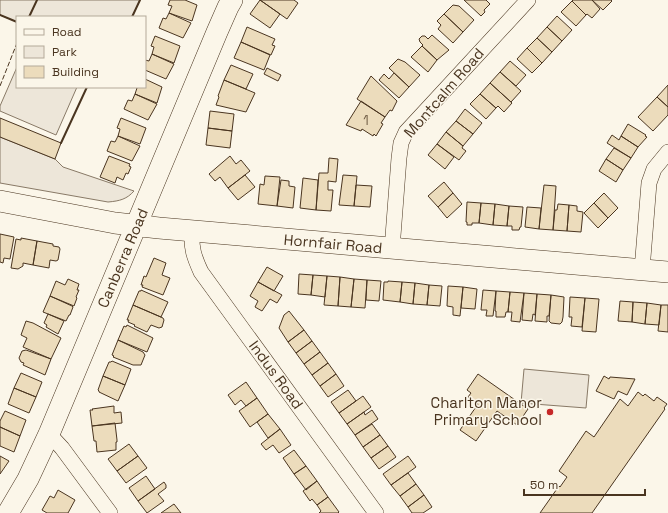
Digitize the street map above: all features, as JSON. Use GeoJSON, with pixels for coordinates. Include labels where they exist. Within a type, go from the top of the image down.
{"type":"FeatureCollection","features":[{"type":"Feature","properties":{"kind":"street","name":"Canberra Road"},"geometry":{"type":"LineString","coordinates":[[8,513],[28,479],[49,434],[219,26],[232,0]]}},
{"type":"Feature","properties":{"kind":"street","name":"Montcalm Road"},"geometry":{"type":"LineString","coordinates":[[392,249],[399,158],[401,143],[406,132],[528,0]]}},
{"type":"Feature","properties":{"kind":"street"},"geometry":{"type":"LineString","coordinates":[[642,270],[649,183],[654,169],[668,152]]}},
{"type":"Feature","properties":{"kind":"street","name":"Hornfair Road"},"geometry":{"type":"LineString","coordinates":[[0,201],[136,226],[668,272]]}},
{"type":"Feature","properties":{"kind":"street","name":"Indus Road"},"geometry":{"type":"LineString","coordinates":[[192,231],[194,258],[201,272],[376,513]]}},
{"type":"Feature","properties":{"kind":"street"},"geometry":{"type":"LineString","coordinates":[[49,434],[62,448],[110,513]]}},
{"type":"Feature","properties":{"kind":"green space"},"geometry":{"type":"Polygon","coordinates":[[[0,0],[140,0],[132,16],[16,16],[16,22],[0,15],[0,0]]]}},
{"type":"Feature","properties":{"kind":"green space"},"geometry":{"type":"Polygon","coordinates":[[[16,69],[16,88],[77,88],[56,135],[0,111],[0,106],[16,69]]]}},
{"type":"Feature","properties":{"kind":"green space"},"geometry":{"type":"Polygon","coordinates":[[[0,137],[55,159],[63,167],[134,191],[123,199],[108,202],[0,183],[0,137]]]}},
{"type":"Feature","properties":{"kind":"green space"},"geometry":{"type":"Polygon","coordinates":[[[524,369],[589,375],[586,408],[521,403],[524,369]]]}},
{"type":"Feature","properties":{"kind":"building"},"geometry":{"type":"Polygon","coordinates":[[[170,0],[185,0],[197,5],[192,21],[169,13],[172,6],[168,5],[170,0]]]}},
{"type":"Feature","properties":{"kind":"building"},"geometry":{"type":"Polygon","coordinates":[[[260,0],[280,14],[270,28],[250,14],[260,0]]]}},
{"type":"Feature","properties":{"kind":"building"},"geometry":{"type":"Polygon","coordinates":[[[260,0],[294,0],[298,3],[287,19],[260,0]]]}},
{"type":"Feature","properties":{"kind":"building"},"geometry":{"type":"Polygon","coordinates":[[[464,0],[486,0],[490,4],[481,16],[464,0]]]}},
{"type":"Feature","properties":{"kind":"building"},"geometry":{"type":"Polygon","coordinates":[[[592,0],[600,9],[592,18],[587,14],[586,15],[572,1],[592,0]]]}},
{"type":"Feature","properties":{"kind":"building"},"geometry":{"type":"Polygon","coordinates":[[[592,0],[611,0],[612,1],[603,10],[592,0]]]}},
{"type":"Feature","properties":{"kind":"building"},"geometry":{"type":"Polygon","coordinates":[[[572,1],[586,15],[576,26],[561,12],[572,1]]]}},
{"type":"Feature","properties":{"kind":"building"},"geometry":{"type":"Polygon","coordinates":[[[453,5],[459,6],[474,20],[463,32],[444,14],[453,5]]]}},
{"type":"Feature","properties":{"kind":"building"},"geometry":{"type":"Polygon","coordinates":[[[169,13],[191,23],[183,38],[159,28],[163,18],[166,19],[169,13]]]}},
{"type":"Feature","properties":{"kind":"building"},"geometry":{"type":"Polygon","coordinates":[[[444,14],[463,32],[453,43],[438,29],[441,25],[437,21],[444,14]]]}},
{"type":"Feature","properties":{"kind":"building"},"geometry":{"type":"Polygon","coordinates":[[[557,16],[572,30],[562,41],[547,27],[557,16]]]}},
{"type":"Feature","properties":{"kind":"building"},"geometry":{"type":"Polygon","coordinates":[[[247,27],[275,39],[272,45],[275,46],[271,55],[241,42],[247,27]]]}},
{"type":"Feature","properties":{"kind":"building"},"geometry":{"type":"Polygon","coordinates":[[[547,27],[562,41],[552,52],[537,38],[547,27]]]}},
{"type":"Feature","properties":{"kind":"building"},"geometry":{"type":"Polygon","coordinates":[[[432,35],[449,50],[437,60],[422,46],[423,45],[419,39],[422,36],[425,36],[428,39],[432,35]]]}},
{"type":"Feature","properties":{"kind":"building"},"geometry":{"type":"Polygon","coordinates":[[[155,36],[180,46],[174,63],[152,54],[154,47],[151,46],[155,36]]]}},
{"type":"Feature","properties":{"kind":"building"},"geometry":{"type":"Polygon","coordinates":[[[537,38],[552,52],[542,63],[527,48],[537,38]]]}},
{"type":"Feature","properties":{"kind":"building"},"geometry":{"type":"Polygon","coordinates":[[[241,42],[270,55],[264,70],[234,58],[241,42]]]}},
{"type":"Feature","properties":{"kind":"building"},"geometry":{"type":"Polygon","coordinates":[[[422,46],[437,60],[428,72],[411,57],[422,46]]]}},
{"type":"Feature","properties":{"kind":"building"},"geometry":{"type":"Polygon","coordinates":[[[527,48],[542,63],[532,73],[517,59],[527,48]]]}},
{"type":"Feature","properties":{"kind":"building"},"geometry":{"type":"Polygon","coordinates":[[[152,54],[174,64],[166,79],[146,70],[146,60],[149,61],[152,54]]]}},
{"type":"Feature","properties":{"kind":"building"},"geometry":{"type":"Polygon","coordinates":[[[398,59],[405,62],[420,75],[409,87],[389,68],[398,59]]]}},
{"type":"Feature","properties":{"kind":"building"},"geometry":{"type":"Polygon","coordinates":[[[510,61],[526,75],[516,86],[500,72],[510,61]]]}},
{"type":"Feature","properties":{"kind":"building"},"geometry":{"type":"Polygon","coordinates":[[[231,65],[253,74],[246,89],[224,80],[231,65]]]}},
{"type":"Feature","properties":{"kind":"building"},"geometry":{"type":"Polygon","coordinates":[[[267,68],[281,75],[278,81],[264,74],[267,68]]]}},
{"type":"Feature","properties":{"kind":"building"},"geometry":{"type":"Polygon","coordinates":[[[500,72],[521,91],[511,102],[490,83],[500,72]]]}},
{"type":"Feature","properties":{"kind":"building"},"geometry":{"type":"Polygon","coordinates":[[[394,73],[409,87],[399,98],[379,80],[384,74],[389,79],[394,73]]]}},
{"type":"Feature","properties":{"kind":"building"},"geometry":{"type":"Polygon","coordinates":[[[371,76],[397,101],[392,111],[390,110],[385,117],[357,99],[371,76]]]}},
{"type":"Feature","properties":{"kind":"building"},"geometry":{"type":"Polygon","coordinates":[[[146,79],[162,87],[157,103],[135,94],[137,88],[146,88],[146,79]]]}},
{"type":"Feature","properties":{"kind":"building"},"geometry":{"type":"Polygon","coordinates":[[[224,80],[255,93],[246,112],[216,105],[224,80]]]}},
{"type":"Feature","properties":{"kind":"building"},"geometry":{"type":"Polygon","coordinates":[[[490,83],[512,103],[504,112],[498,106],[496,108],[480,94],[490,83]]]}},
{"type":"Feature","properties":{"kind":"building"},"geometry":{"type":"Polygon","coordinates":[[[668,85],[668,107],[657,97],[668,85]]]}},
{"type":"Feature","properties":{"kind":"building"},"geometry":{"type":"Polygon","coordinates":[[[135,94],[157,104],[148,120],[124,109],[128,100],[132,101],[135,94]]]}},
{"type":"Feature","properties":{"kind":"building"},"geometry":{"type":"Polygon","coordinates":[[[480,94],[496,108],[486,119],[470,104],[480,94]]]}},
{"type":"Feature","properties":{"kind":"building"},"geometry":{"type":"Polygon","coordinates":[[[657,97],[668,107],[668,115],[653,131],[638,117],[657,97]]]}},
{"type":"Feature","properties":{"kind":"building"},"geometry":{"type":"Polygon","coordinates":[[[361,101],[385,117],[376,136],[374,134],[373,136],[362,129],[361,131],[346,125],[361,101]]]}},
{"type":"Feature","properties":{"kind":"building"},"geometry":{"type":"Polygon","coordinates":[[[465,109],[482,123],[473,134],[456,121],[465,109]]]}},
{"type":"Feature","properties":{"kind":"building"},"geometry":{"type":"Polygon","coordinates":[[[210,111],[234,114],[232,131],[208,128],[210,111]]]}},
{"type":"Feature","properties":{"kind":"building"},"geometry":{"type":"Polygon","coordinates":[[[0,118],[61,143],[55,159],[0,137],[0,118]]]}},
{"type":"Feature","properties":{"kind":"building"},"geometry":{"type":"Polygon","coordinates":[[[121,118],[146,128],[140,144],[118,136],[120,129],[117,128],[121,118]]]}},
{"type":"Feature","properties":{"kind":"building"},"geometry":{"type":"Polygon","coordinates":[[[456,121],[473,134],[463,146],[446,132],[456,121]]]}},
{"type":"Feature","properties":{"kind":"building"},"geometry":{"type":"Polygon","coordinates":[[[628,124],[647,137],[638,147],[621,136],[628,124]]]}},
{"type":"Feature","properties":{"kind":"building"},"geometry":{"type":"Polygon","coordinates":[[[208,128],[232,131],[230,148],[206,145],[208,128]]]}},
{"type":"Feature","properties":{"kind":"building"},"geometry":{"type":"Polygon","coordinates":[[[446,132],[463,146],[462,148],[466,151],[459,160],[437,144],[446,132]]]}},
{"type":"Feature","properties":{"kind":"building"},"geometry":{"type":"Polygon","coordinates":[[[612,135],[619,140],[621,136],[638,147],[631,158],[607,143],[612,135]]]}},
{"type":"Feature","properties":{"kind":"building"},"geometry":{"type":"Polygon","coordinates":[[[118,136],[140,146],[132,161],[107,151],[111,141],[115,142],[118,136]]]}},
{"type":"Feature","properties":{"kind":"building"},"geometry":{"type":"Polygon","coordinates":[[[437,144],[454,157],[445,169],[428,155],[437,144]]]}},
{"type":"Feature","properties":{"kind":"building"},"geometry":{"type":"Polygon","coordinates":[[[614,148],[631,158],[623,170],[606,159],[614,148]]]}},
{"type":"Feature","properties":{"kind":"building"},"geometry":{"type":"Polygon","coordinates":[[[109,156],[130,164],[129,166],[131,167],[128,174],[126,173],[123,180],[117,177],[115,183],[100,177],[109,156]]]}},
{"type":"Feature","properties":{"kind":"building"},"geometry":{"type":"Polygon","coordinates":[[[230,156],[236,164],[241,160],[250,171],[228,188],[220,177],[215,181],[209,174],[230,156]]]}},
{"type":"Feature","properties":{"kind":"building"},"geometry":{"type":"Polygon","coordinates":[[[329,158],[338,159],[336,182],[328,181],[328,190],[333,190],[331,211],[316,210],[319,173],[328,173],[329,158]]]}},
{"type":"Feature","properties":{"kind":"building"},"geometry":{"type":"Polygon","coordinates":[[[606,159],[623,170],[616,182],[599,171],[606,159]]]}},
{"type":"Feature","properties":{"kind":"building"},"geometry":{"type":"Polygon","coordinates":[[[245,175],[255,187],[238,200],[228,188],[245,175]]]}},
{"type":"Feature","properties":{"kind":"building"},"geometry":{"type":"Polygon","coordinates":[[[343,175],[357,176],[354,206],[339,205],[343,175]]]}},
{"type":"Feature","properties":{"kind":"building"},"geometry":{"type":"Polygon","coordinates":[[[265,176],[280,177],[277,206],[258,204],[260,184],[264,185],[265,176]]]}},
{"type":"Feature","properties":{"kind":"building"},"geometry":{"type":"Polygon","coordinates":[[[303,178],[318,180],[316,210],[300,208],[303,178]]]}},
{"type":"Feature","properties":{"kind":"building"},"geometry":{"type":"Polygon","coordinates":[[[281,180],[289,181],[289,186],[295,187],[293,208],[277,206],[281,180]]]}},
{"type":"Feature","properties":{"kind":"building"},"geometry":{"type":"Polygon","coordinates":[[[444,182],[453,193],[438,207],[428,196],[444,182]]]}},
{"type":"Feature","properties":{"kind":"building"},"geometry":{"type":"Polygon","coordinates":[[[356,185],[372,186],[370,207],[354,206],[356,185]]]}},
{"type":"Feature","properties":{"kind":"building"},"geometry":{"type":"Polygon","coordinates":[[[544,185],[556,186],[553,230],[539,229],[544,185]]]}},
{"type":"Feature","properties":{"kind":"building"},"geometry":{"type":"Polygon","coordinates":[[[453,193],[462,204],[447,218],[438,207],[453,193]]]}},
{"type":"Feature","properties":{"kind":"building"},"geometry":{"type":"Polygon","coordinates":[[[604,193],[618,208],[608,218],[594,203],[604,193]]]}},
{"type":"Feature","properties":{"kind":"building"},"geometry":{"type":"Polygon","coordinates":[[[467,202],[481,203],[479,223],[467,225],[467,202]]]}},
{"type":"Feature","properties":{"kind":"building"},"geometry":{"type":"Polygon","coordinates":[[[481,203],[495,204],[493,225],[479,223],[481,203]]]}},
{"type":"Feature","properties":{"kind":"building"},"geometry":{"type":"Polygon","coordinates":[[[594,203],[608,218],[598,228],[584,213],[594,203]]]}},
{"type":"Feature","properties":{"kind":"building"},"geometry":{"type":"Polygon","coordinates":[[[495,204],[509,206],[507,226],[493,225],[495,204]]]}},
{"type":"Feature","properties":{"kind":"building"},"geometry":{"type":"Polygon","coordinates":[[[558,204],[569,205],[567,231],[553,230],[555,210],[557,210],[558,204]]]}},
{"type":"Feature","properties":{"kind":"building"},"geometry":{"type":"Polygon","coordinates":[[[569,205],[577,206],[577,211],[583,212],[581,232],[567,231],[569,205]]]}},
{"type":"Feature","properties":{"kind":"building"},"geometry":{"type":"Polygon","coordinates":[[[509,206],[523,207],[521,227],[519,230],[512,230],[512,226],[507,226],[509,206]]]}},
{"type":"Feature","properties":{"kind":"building"},"geometry":{"type":"Polygon","coordinates":[[[527,207],[541,208],[539,229],[525,227],[527,207]]]}},
{"type":"Feature","properties":{"kind":"building"},"geometry":{"type":"Polygon","coordinates":[[[0,234],[14,237],[10,259],[4,258],[3,263],[0,262],[0,234]]]}},
{"type":"Feature","properties":{"kind":"building"},"geometry":{"type":"Polygon","coordinates":[[[21,238],[37,241],[33,265],[23,263],[23,266],[18,269],[11,268],[16,239],[21,240],[21,238]]]}},
{"type":"Feature","properties":{"kind":"building"},"geometry":{"type":"Polygon","coordinates":[[[37,241],[53,244],[53,246],[59,247],[60,249],[58,260],[50,260],[49,268],[33,265],[37,241]]]}},
{"type":"Feature","properties":{"kind":"building"},"geometry":{"type":"Polygon","coordinates":[[[154,258],[166,263],[162,275],[170,278],[163,295],[142,287],[143,285],[141,285],[144,276],[146,277],[154,258]]]}},
{"type":"Feature","properties":{"kind":"building"},"geometry":{"type":"Polygon","coordinates":[[[267,267],[283,276],[274,291],[258,282],[267,267]]]}},
{"type":"Feature","properties":{"kind":"building"},"geometry":{"type":"Polygon","coordinates":[[[299,274],[313,275],[311,295],[298,294],[299,274]]]}},
{"type":"Feature","properties":{"kind":"building"},"geometry":{"type":"Polygon","coordinates":[[[313,275],[327,276],[325,297],[311,295],[313,275]]]}},
{"type":"Feature","properties":{"kind":"building"},"geometry":{"type":"Polygon","coordinates":[[[327,276],[340,277],[338,306],[324,305],[327,276]]]}},
{"type":"Feature","properties":{"kind":"building"},"geometry":{"type":"Polygon","coordinates":[[[340,277],[354,279],[351,307],[338,306],[340,277]]]}},
{"type":"Feature","properties":{"kind":"building"},"geometry":{"type":"Polygon","coordinates":[[[68,279],[79,284],[77,290],[79,290],[74,306],[50,296],[56,281],[65,285],[68,279]]]}},
{"type":"Feature","properties":{"kind":"building"},"geometry":{"type":"Polygon","coordinates":[[[354,279],[367,280],[365,308],[351,307],[354,279]]]}},
{"type":"Feature","properties":{"kind":"building"},"geometry":{"type":"Polygon","coordinates":[[[367,280],[381,281],[379,301],[366,300],[367,280]]]}},
{"type":"Feature","properties":{"kind":"building"},"geometry":{"type":"Polygon","coordinates":[[[258,282],[282,295],[277,303],[270,299],[262,311],[255,307],[258,301],[250,296],[258,282]]]}},
{"type":"Feature","properties":{"kind":"building"},"geometry":{"type":"Polygon","coordinates":[[[384,282],[402,282],[400,302],[383,300],[384,282]]]}},
{"type":"Feature","properties":{"kind":"building"},"geometry":{"type":"Polygon","coordinates":[[[402,282],[415,283],[413,304],[400,302],[402,282]]]}},
{"type":"Feature","properties":{"kind":"building"},"geometry":{"type":"Polygon","coordinates":[[[415,283],[429,285],[427,305],[413,304],[415,283]]]}},
{"type":"Feature","properties":{"kind":"building"},"geometry":{"type":"Polygon","coordinates":[[[429,285],[442,286],[440,306],[427,305],[429,285]]]}},
{"type":"Feature","properties":{"kind":"building"},"geometry":{"type":"Polygon","coordinates":[[[448,286],[463,287],[460,316],[453,315],[453,307],[447,306],[448,286]]]}},
{"type":"Feature","properties":{"kind":"building"},"geometry":{"type":"Polygon","coordinates":[[[463,287],[477,289],[475,309],[461,308],[463,287]]]}},
{"type":"Feature","properties":{"kind":"building"},"geometry":{"type":"Polygon","coordinates":[[[141,290],[168,302],[161,317],[133,305],[139,291],[141,290]]]}},
{"type":"Feature","properties":{"kind":"building"},"geometry":{"type":"Polygon","coordinates":[[[483,290],[496,291],[493,316],[486,316],[487,310],[481,310],[483,290]]]}},
{"type":"Feature","properties":{"kind":"building"},"geometry":{"type":"Polygon","coordinates":[[[496,291],[510,292],[508,312],[506,312],[505,317],[496,317],[496,291]]]}},
{"type":"Feature","properties":{"kind":"building"},"geometry":{"type":"Polygon","coordinates":[[[510,292],[524,293],[520,322],[511,321],[512,312],[508,312],[510,292]]]}},
{"type":"Feature","properties":{"kind":"building"},"geometry":{"type":"Polygon","coordinates":[[[524,293],[537,294],[535,315],[533,314],[532,321],[522,320],[524,293]]]}},
{"type":"Feature","properties":{"kind":"building"},"geometry":{"type":"Polygon","coordinates":[[[537,294],[551,295],[547,322],[535,321],[537,294]]]}},
{"type":"Feature","properties":{"kind":"building"},"geometry":{"type":"Polygon","coordinates":[[[551,295],[564,297],[563,317],[560,324],[551,323],[549,321],[551,295]]]}},
{"type":"Feature","properties":{"kind":"building"},"geometry":{"type":"Polygon","coordinates":[[[50,296],[73,307],[66,321],[43,312],[50,296]]]}},
{"type":"Feature","properties":{"kind":"building"},"geometry":{"type":"Polygon","coordinates":[[[570,297],[585,298],[582,327],[571,326],[572,317],[569,317],[570,297]]]}},
{"type":"Feature","properties":{"kind":"building"},"geometry":{"type":"Polygon","coordinates":[[[585,298],[599,299],[596,332],[582,331],[585,298]]]}},
{"type":"Feature","properties":{"kind":"building"},"geometry":{"type":"Polygon","coordinates":[[[620,301],[633,302],[632,322],[618,321],[620,301]]]}},
{"type":"Feature","properties":{"kind":"building"},"geometry":{"type":"Polygon","coordinates":[[[633,302],[647,303],[645,324],[632,322],[633,302]]]}},
{"type":"Feature","properties":{"kind":"building"},"geometry":{"type":"Polygon","coordinates":[[[647,303],[661,305],[659,325],[645,324],[647,303]]]}},
{"type":"Feature","properties":{"kind":"building"},"geometry":{"type":"Polygon","coordinates":[[[133,305],[163,318],[164,320],[162,327],[159,328],[151,325],[147,332],[128,322],[129,320],[127,320],[133,305]]]}},
{"type":"Feature","properties":{"kind":"building"},"geometry":{"type":"Polygon","coordinates":[[[661,305],[668,305],[668,332],[658,331],[661,305]]]}},
{"type":"Feature","properties":{"kind":"building"},"geometry":{"type":"Polygon","coordinates":[[[289,311],[304,330],[288,342],[279,328],[284,315],[289,311]]]}},
{"type":"Feature","properties":{"kind":"building"},"geometry":{"type":"Polygon","coordinates":[[[48,314],[64,321],[58,334],[46,327],[47,325],[44,323],[48,314]]]}},
{"type":"Feature","properties":{"kind":"building"},"geometry":{"type":"Polygon","coordinates":[[[26,321],[33,323],[61,338],[51,359],[23,347],[27,338],[21,335],[26,321]]]}},
{"type":"Feature","properties":{"kind":"building"},"geometry":{"type":"Polygon","coordinates":[[[127,325],[153,338],[147,352],[118,340],[124,326],[126,327],[127,325]]]}},
{"type":"Feature","properties":{"kind":"building"},"geometry":{"type":"Polygon","coordinates":[[[304,330],[312,341],[296,353],[288,342],[304,330]]]}},
{"type":"Feature","properties":{"kind":"building"},"geometry":{"type":"Polygon","coordinates":[[[118,340],[143,352],[145,355],[141,365],[133,365],[113,357],[114,356],[112,355],[118,340]]]}},
{"type":"Feature","properties":{"kind":"building"},"geometry":{"type":"Polygon","coordinates":[[[312,341],[320,352],[304,364],[296,353],[312,341]]]}},
{"type":"Feature","properties":{"kind":"building"},"geometry":{"type":"Polygon","coordinates":[[[26,350],[51,359],[45,375],[23,365],[24,363],[21,362],[19,358],[22,351],[26,350]]]}},
{"type":"Feature","properties":{"kind":"building"},"geometry":{"type":"Polygon","coordinates":[[[320,352],[328,363],[312,375],[304,364],[320,352]]]}},
{"type":"Feature","properties":{"kind":"building"},"geometry":{"type":"Polygon","coordinates":[[[112,361],[131,369],[125,385],[103,376],[109,362],[112,361]]]}},
{"type":"Feature","properties":{"kind":"building"},"geometry":{"type":"Polygon","coordinates":[[[328,363],[336,374],[320,386],[312,375],[328,363]]]}},
{"type":"Feature","properties":{"kind":"building"},"geometry":{"type":"Polygon","coordinates":[[[21,373],[42,382],[36,397],[14,388],[21,373]]]}},
{"type":"Feature","properties":{"kind":"building"},"geometry":{"type":"Polygon","coordinates":[[[336,374],[344,386],[328,397],[320,386],[336,374]]]}},
{"type":"Feature","properties":{"kind":"building"},"geometry":{"type":"Polygon","coordinates":[[[478,374],[528,409],[517,425],[497,411],[476,441],[460,430],[478,404],[468,397],[471,393],[467,390],[478,374]]]}},
{"type":"Feature","properties":{"kind":"building"},"geometry":{"type":"Polygon","coordinates":[[[103,376],[125,385],[118,401],[99,392],[98,390],[103,376]]]}},
{"type":"Feature","properties":{"kind":"building"},"geometry":{"type":"Polygon","coordinates":[[[604,376],[609,379],[610,377],[635,379],[627,395],[618,391],[614,399],[596,391],[604,376]]]}},
{"type":"Feature","properties":{"kind":"building"},"geometry":{"type":"Polygon","coordinates":[[[246,382],[257,398],[246,406],[241,400],[235,405],[228,395],[246,382]]]}},
{"type":"Feature","properties":{"kind":"building"},"geometry":{"type":"Polygon","coordinates":[[[14,388],[36,397],[29,413],[8,404],[14,388]]]}},
{"type":"Feature","properties":{"kind":"building"},"geometry":{"type":"Polygon","coordinates":[[[348,390],[356,401],[339,413],[331,402],[348,390]]]}},
{"type":"Feature","properties":{"kind":"building"},"geometry":{"type":"Polygon","coordinates":[[[638,392],[643,396],[645,394],[654,401],[657,397],[667,404],[592,513],[540,513],[567,477],[559,471],[586,431],[594,437],[620,399],[628,406],[638,392]]]}},
{"type":"Feature","properties":{"kind":"building"},"geometry":{"type":"Polygon","coordinates":[[[363,396],[371,407],[347,424],[339,413],[363,396]]]}},
{"type":"Feature","properties":{"kind":"building"},"geometry":{"type":"Polygon","coordinates":[[[257,398],[268,414],[250,427],[239,411],[257,398]]]}},
{"type":"Feature","properties":{"kind":"building"},"geometry":{"type":"Polygon","coordinates":[[[114,406],[114,413],[121,412],[122,423],[92,426],[90,410],[114,406]]]}},
{"type":"Feature","properties":{"kind":"building"},"geometry":{"type":"Polygon","coordinates":[[[372,410],[378,419],[355,435],[347,424],[364,412],[365,415],[372,410]]]}},
{"type":"Feature","properties":{"kind":"building"},"geometry":{"type":"Polygon","coordinates":[[[5,411],[26,420],[20,436],[0,427],[0,421],[5,411]]]}},
{"type":"Feature","properties":{"kind":"building"},"geometry":{"type":"Polygon","coordinates":[[[268,414],[280,429],[268,438],[257,422],[268,414]]]}},
{"type":"Feature","properties":{"kind":"building"},"geometry":{"type":"Polygon","coordinates":[[[115,423],[117,440],[116,450],[97,452],[92,426],[115,423]]]}},
{"type":"Feature","properties":{"kind":"building"},"geometry":{"type":"Polygon","coordinates":[[[372,424],[380,435],[363,447],[355,435],[372,424]]]}},
{"type":"Feature","properties":{"kind":"building"},"geometry":{"type":"Polygon","coordinates":[[[0,427],[20,436],[14,452],[0,446],[0,427]]]}},
{"type":"Feature","properties":{"kind":"building"},"geometry":{"type":"Polygon","coordinates":[[[280,429],[291,445],[279,453],[273,445],[266,450],[261,444],[280,429]]]}},
{"type":"Feature","properties":{"kind":"building"},"geometry":{"type":"Polygon","coordinates":[[[380,435],[388,446],[371,458],[363,447],[380,435]]]}},
{"type":"Feature","properties":{"kind":"building"},"geometry":{"type":"Polygon","coordinates":[[[129,444],[138,456],[117,471],[108,459],[129,444]]]}},
{"type":"Feature","properties":{"kind":"building"},"geometry":{"type":"Polygon","coordinates":[[[388,446],[396,457],[379,469],[371,458],[388,446]]]}},
{"type":"Feature","properties":{"kind":"building"},"geometry":{"type":"Polygon","coordinates":[[[294,450],[306,466],[294,474],[283,458],[294,450]]]}},
{"type":"Feature","properties":{"kind":"building"},"geometry":{"type":"Polygon","coordinates":[[[0,456],[9,461],[0,474],[0,456]]]}},
{"type":"Feature","properties":{"kind":"building"},"geometry":{"type":"Polygon","coordinates":[[[138,456],[147,468],[126,483],[117,471],[138,456]]]}},
{"type":"Feature","properties":{"kind":"building"},"geometry":{"type":"Polygon","coordinates":[[[408,456],[416,467],[391,485],[383,474],[408,456]]]}},
{"type":"Feature","properties":{"kind":"building"},"geometry":{"type":"Polygon","coordinates":[[[306,466],[317,481],[306,490],[294,474],[306,466]]]}},
{"type":"Feature","properties":{"kind":"building"},"geometry":{"type":"Polygon","coordinates":[[[408,473],[416,484],[400,496],[391,485],[408,473]]]}},
{"type":"Feature","properties":{"kind":"building"},"geometry":{"type":"Polygon","coordinates":[[[146,476],[155,489],[138,501],[129,488],[146,476]]]}},
{"type":"Feature","properties":{"kind":"building"},"geometry":{"type":"Polygon","coordinates":[[[317,481],[328,497],[317,505],[312,499],[310,501],[303,491],[317,481]]]}},
{"type":"Feature","properties":{"kind":"building"},"geometry":{"type":"Polygon","coordinates":[[[164,482],[166,488],[158,494],[164,501],[147,513],[138,501],[164,482]]]}},
{"type":"Feature","properties":{"kind":"building"},"geometry":{"type":"Polygon","coordinates":[[[416,484],[424,495],[408,507],[400,496],[416,484]]]}},
{"type":"Feature","properties":{"kind":"building"},"geometry":{"type":"Polygon","coordinates":[[[58,490],[75,500],[68,513],[47,513],[42,510],[50,496],[54,498],[58,490]]]}},
{"type":"Feature","properties":{"kind":"building"},"geometry":{"type":"Polygon","coordinates":[[[424,495],[432,507],[423,513],[412,513],[408,507],[424,495]]]}},
{"type":"Feature","properties":{"kind":"building"},"geometry":{"type":"Polygon","coordinates":[[[328,497],[339,512],[338,513],[319,513],[321,511],[317,505],[328,497]]]}},
{"type":"Feature","properties":{"kind":"building"},"geometry":{"type":"Polygon","coordinates":[[[174,504],[181,513],[161,513],[174,504]]]}},
{"type":"Feature","properties":{"kind":"fence"},"geometry":{"type":"LineString","coordinates":[[0,86],[16,46]]}},
{"type":"Feature","properties":{"kind":"wall"},"geometry":{"type":"LineString","coordinates":[[29,16],[37,0]]}},
{"type":"Feature","properties":{"kind":"wall"},"geometry":{"type":"LineString","coordinates":[[132,16],[140,0]]}},
{"type":"Feature","properties":{"kind":"wall"},"geometry":{"type":"LineString","coordinates":[[0,15],[16,22]]}},
{"type":"Feature","properties":{"kind":"wall"},"geometry":{"type":"LineString","coordinates":[[61,143],[87,88]]}},
{"type":"Feature","properties":{"kind":"place","name":"Charlton Manor Primary School"},"geometry":{"type":"Point","coordinates":[550,412]}}]}
